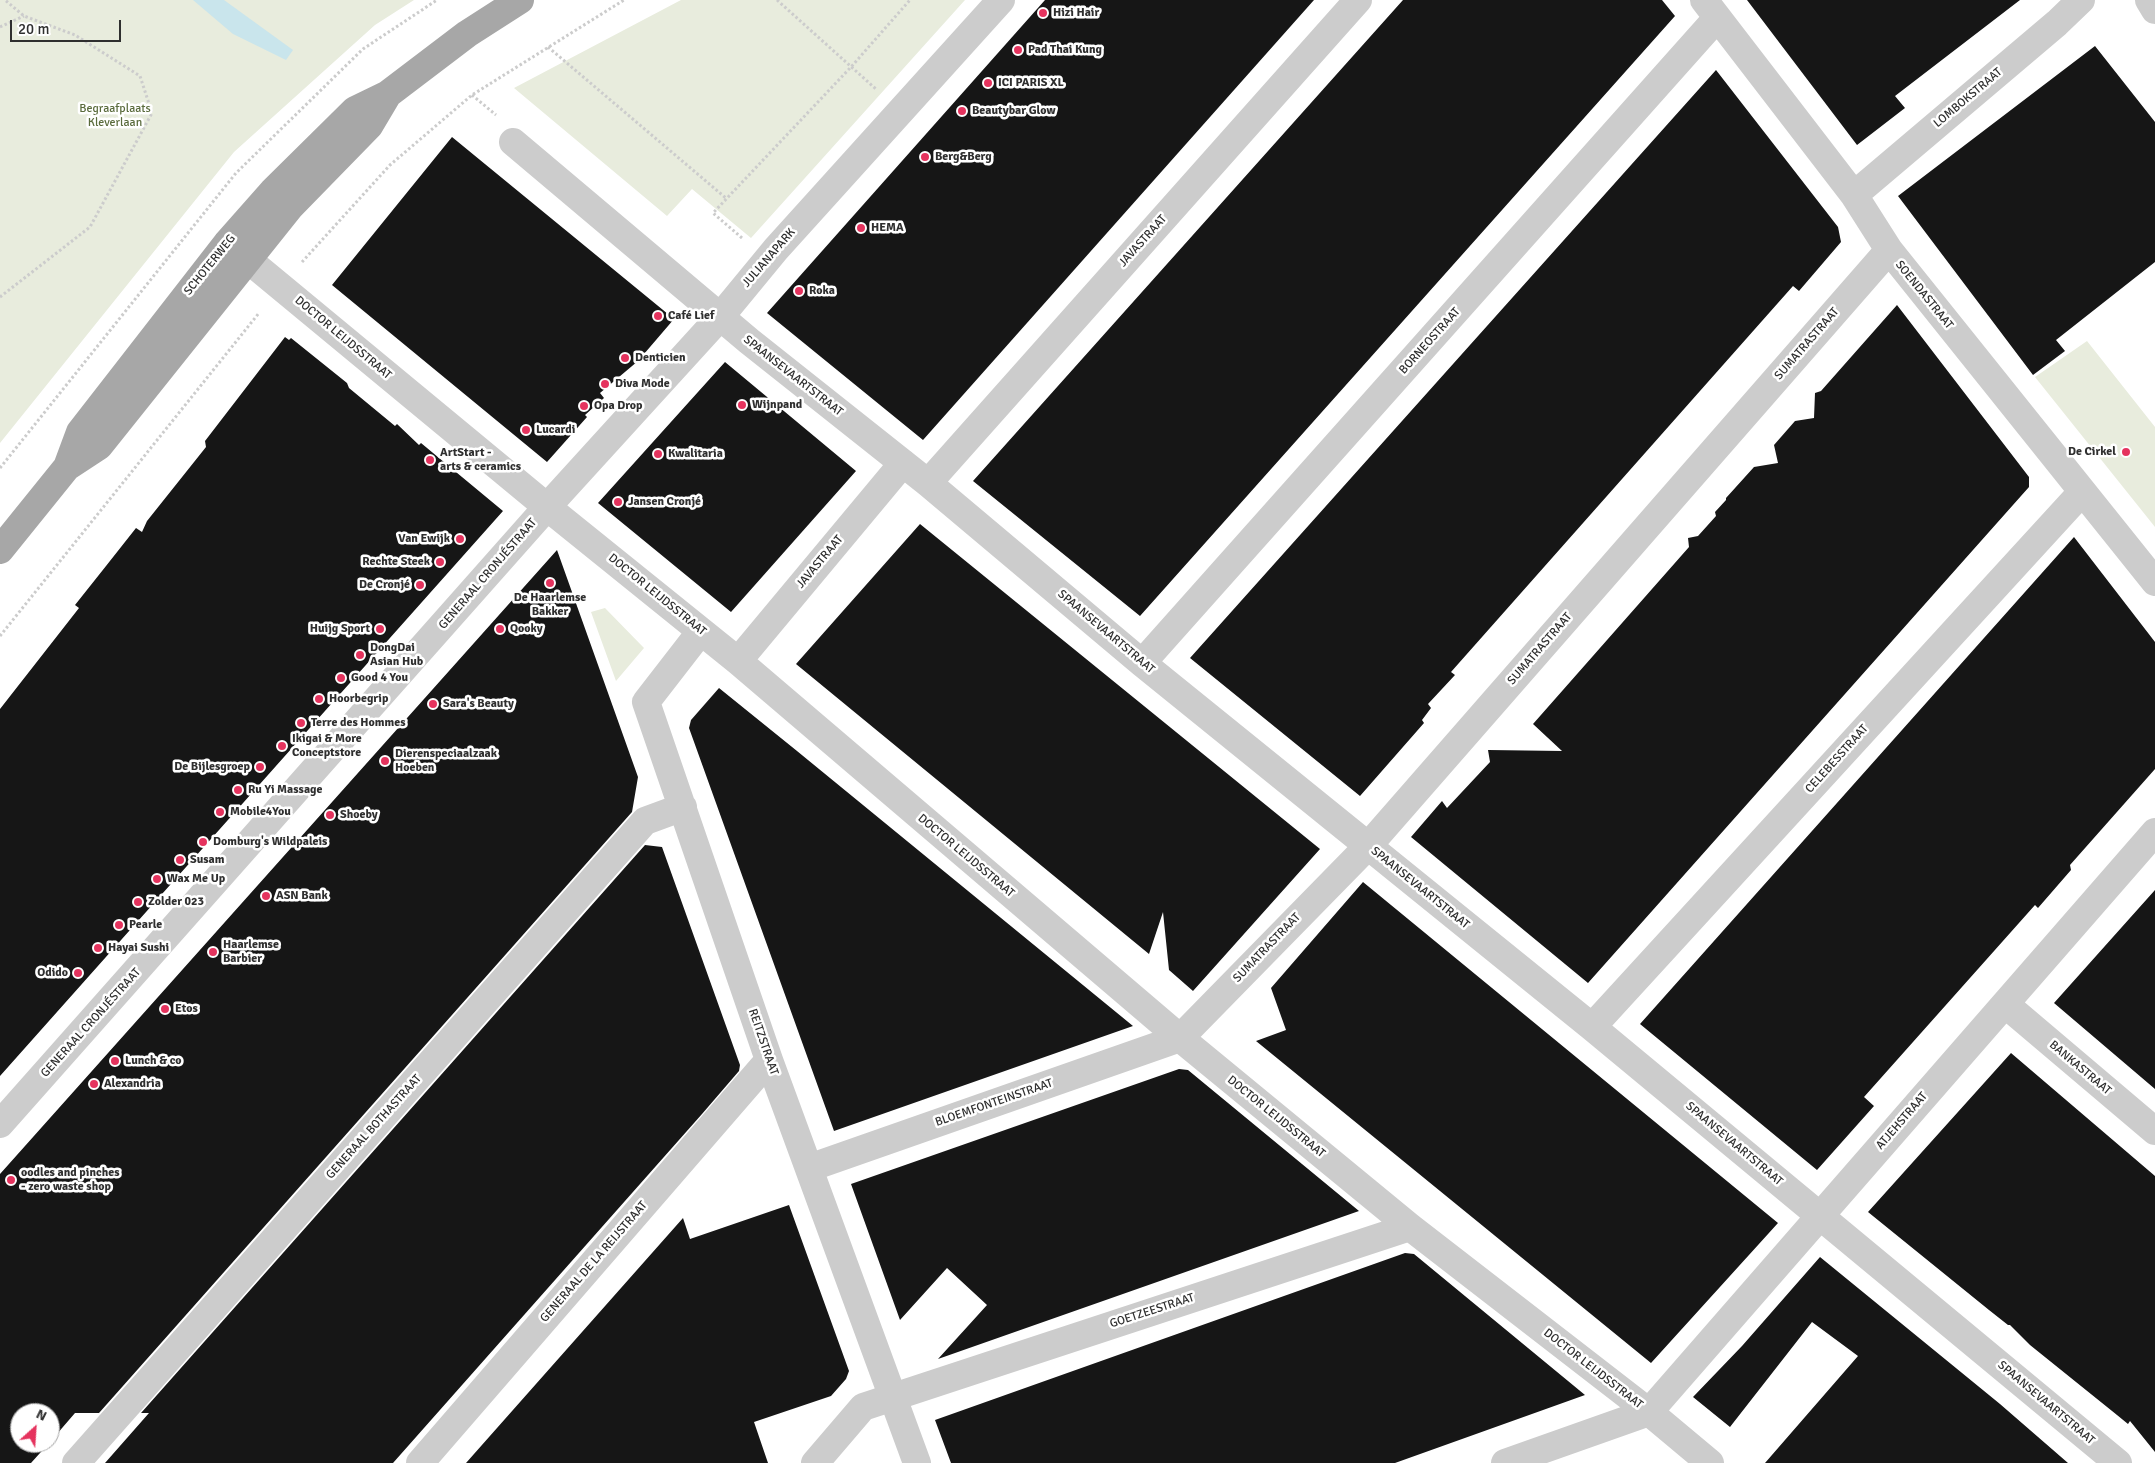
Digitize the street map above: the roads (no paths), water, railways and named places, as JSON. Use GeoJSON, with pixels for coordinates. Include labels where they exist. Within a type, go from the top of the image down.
{"type":"FeatureCollection","features":[{"type":"Feature","properties":{"kind":"main road","name":"SCHOTERWEG"},"geometry":{"type":"LineString","coordinates":[[0,550],[67,466],[80,432],[227,243],[273,191],[355,110],[388,94],[466,34],[520,0]]}},
{"type":"Feature","properties":{"kind":"main road","name":"SCHOTERWEG"},"geometry":{"type":"LineString","coordinates":[[67,466],[99,446],[290,207],[369,126],[388,94]]}},
{"type":"Feature","properties":{"kind":"street","name":"JULIANAPARK"},"geometry":{"type":"LineString","coordinates":[[720,317],[767,260],[1001,0]]}},
{"type":"Feature","properties":{"kind":"street","name":"JAVASTRAAT"},"geometry":{"type":"LineString","coordinates":[[928,483],[1358,0]]}},
{"type":"Feature","properties":{"kind":"street","name":"LOMBOKSTRAAT"},"geometry":{"type":"LineString","coordinates":[[1854,195],[2057,23],[2081,0]]}},
{"type":"Feature","properties":{"kind":"street"},"geometry":{"type":"LineString","coordinates":[[2149,0],[2155,10]]}},
{"type":"Feature","properties":{"kind":"street","name":"SOENDASTRAAT"},"geometry":{"type":"LineString","coordinates":[[1710,9],[1854,195],[1889,250],[2155,582]]}},
{"type":"Feature","properties":{"kind":"street","name":"BORNEOSTRAAT"},"geometry":{"type":"LineString","coordinates":[[1142,663],[1710,9]]}},
{"type":"Feature","properties":{"kind":"street"},"geometry":{"type":"LineString","coordinates":[[513,142],[720,317]]}},
{"type":"Feature","properties":{"kind":"street","name":"DOCTOR LEIJDSSTRAAT"},"geometry":{"type":"LineString","coordinates":[[227,243],[547,507],[738,661],[1180,1038],[1410,1227],[1649,1412],[1710,1463]]}},
{"type":"Feature","properties":{"kind":"street","name":"SUMATRASTRAAT"},"geometry":{"type":"LineString","coordinates":[[1180,1038],[1368,846],[1889,250]]}},
{"type":"Feature","properties":{"kind":"street","name":"SPAANSEVAARTSTRAAT"},"geometry":{"type":"LineString","coordinates":[[720,317],[928,483],[1142,663],[1592,1027],[2118,1463]]}},
{"type":"Feature","properties":{"kind":"street","name":"GENERAAL CRONJÉSTRAAT"},"geometry":{"type":"LineString","coordinates":[[0,1124],[547,507],[720,317]]}},
{"type":"Feature","properties":{"kind":"street","name":"JAVASTRAAT"},"geometry":{"type":"LineString","coordinates":[[738,661],[903,463]]}},
{"type":"Feature","properties":{"kind":"street","name":"CELEBESSTRAAT"},"geometry":{"type":"LineString","coordinates":[[1592,1027],[2082,492]]}},
{"type":"Feature","properties":{"kind":"street","name":"REITZSTRAAT"},"geometry":{"type":"LineString","coordinates":[[701,631],[646,702],[769,1060],[894,1396],[917,1463]]}},
{"type":"Feature","properties":{"kind":"street","name":"GENERAAL BOTHASTRAAT"},"geometry":{"type":"LineString","coordinates":[[76,1463],[645,821],[683,807]]}},
{"type":"Feature","properties":{"kind":"street","name":"ATJEHSTRAAT"},"geometry":{"type":"LineString","coordinates":[[1649,1412],[2155,832]]}},
{"type":"Feature","properties":{"kind":"street","name":"BANKASTRAAT"},"geometry":{"type":"LineString","coordinates":[[2005,1004],[2155,1131]]}},
{"type":"Feature","properties":{"kind":"street","name":"BLOEMFONTEINSTRAAT"},"geometry":{"type":"LineString","coordinates":[[809,1168],[1180,1038]]}},
{"type":"Feature","properties":{"kind":"street","name":"GENERAAL DE LA REIJSTRAAT"},"geometry":{"type":"LineString","coordinates":[[420,1463],[769,1060]]}},
{"type":"Feature","properties":{"kind":"street","name":"GOETZEESTRAAT"},"geometry":{"type":"LineString","coordinates":[[815,1463],[863,1407],[1410,1227]]}},
{"type":"Feature","properties":{"kind":"street"},"geometry":{"type":"LineString","coordinates":[[1505,1463],[1649,1412]]}},
{"type":"Feature","properties":{"kind":"water"},"geometry":{"type":"Polygon","coordinates":[[[193,0],[224,0],[293,50],[286,60],[233,34],[193,0]]]}},
{"type":"Feature","properties":{"kind":"place","name":"Hizi Hair"},"geometry":{"type":"Point","coordinates":[1043,13]}},
{"type":"Feature","properties":{"kind":"place","name":"Pad Thai Kung"},"geometry":{"type":"Point","coordinates":[1018,50]}},
{"type":"Feature","properties":{"kind":"place","name":"ICI PARIS XL"},"geometry":{"type":"Point","coordinates":[988,83]}},
{"type":"Feature","properties":{"kind":"place","name":"Beautybar Glow"},"geometry":{"type":"Point","coordinates":[962,111]}},
{"type":"Feature","properties":{"kind":"place","name":"Berg&Berg"},"geometry":{"type":"Point","coordinates":[925,157]}},
{"type":"Feature","properties":{"kind":"place","name":"HEMA"},"geometry":{"type":"Point","coordinates":[861,228]}},
{"type":"Feature","properties":{"kind":"place","name":"Roka"},"geometry":{"type":"Point","coordinates":[799,291]}},
{"type":"Feature","properties":{"kind":"place","name":"Café Lief"},"geometry":{"type":"Point","coordinates":[658,316]}},
{"type":"Feature","properties":{"kind":"place","name":"Denticien"},"geometry":{"type":"Point","coordinates":[625,358]}},
{"type":"Feature","properties":{"kind":"place","name":"Diva Mode"},"geometry":{"type":"Point","coordinates":[605,384]}},
{"type":"Feature","properties":{"kind":"place","name":"Wijnpand"},"geometry":{"type":"Point","coordinates":[742,405]}},
{"type":"Feature","properties":{"kind":"place","name":"Opa Drop"},"geometry":{"type":"Point","coordinates":[584,406]}},
{"type":"Feature","properties":{"kind":"place","name":"Lucardi"},"geometry":{"type":"Point","coordinates":[526,430]}},
{"type":"Feature","properties":{"kind":"place","name":"De Cirkel"},"geometry":{"type":"Point","coordinates":[2126,452]}},
{"type":"Feature","properties":{"kind":"place","name":"Kwalitaria"},"geometry":{"type":"Point","coordinates":[658,454]}},
{"type":"Feature","properties":{"kind":"place","name":"ArtStart - arts & ceramics"},"geometry":{"type":"Point","coordinates":[430,460]}},
{"type":"Feature","properties":{"kind":"place","name":"Jansen Cronjé"},"geometry":{"type":"Point","coordinates":[618,502]}},
{"type":"Feature","properties":{"kind":"place","name":"Van Ewijk"},"geometry":{"type":"Point","coordinates":[460,539]}},
{"type":"Feature","properties":{"kind":"place","name":"Rechte Steek"},"geometry":{"type":"Point","coordinates":[440,562]}},
{"type":"Feature","properties":{"kind":"place","name":"De Haarlemse Bakker"},"geometry":{"type":"Point","coordinates":[550,583]}},
{"type":"Feature","properties":{"kind":"place","name":"De Cronjé"},"geometry":{"type":"Point","coordinates":[420,585]}},
{"type":"Feature","properties":{"kind":"place","name":"Huijg Sport"},"geometry":{"type":"Point","coordinates":[380,629]}},
{"type":"Feature","properties":{"kind":"place","name":"Qooky"},"geometry":{"type":"Point","coordinates":[500,629]}},
{"type":"Feature","properties":{"kind":"place","name":"DongDai Asian Hub"},"geometry":{"type":"Point","coordinates":[360,655]}},
{"type":"Feature","properties":{"kind":"place","name":"Good 4 You"},"geometry":{"type":"Point","coordinates":[341,678]}},
{"type":"Feature","properties":{"kind":"place","name":"Hoorbegrip"},"geometry":{"type":"Point","coordinates":[319,699]}},
{"type":"Feature","properties":{"kind":"place","name":"Sara's Beauty"},"geometry":{"type":"Point","coordinates":[433,704]}},
{"type":"Feature","properties":{"kind":"place","name":"Terre des Hommes"},"geometry":{"type":"Point","coordinates":[301,723]}},
{"type":"Feature","properties":{"kind":"place","name":"Ikigai & More Conceptstore"},"geometry":{"type":"Point","coordinates":[282,746]}},
{"type":"Feature","properties":{"kind":"place","name":"Dierenspeciaalzaak Hoeben"},"geometry":{"type":"Point","coordinates":[385,761]}},
{"type":"Feature","properties":{"kind":"place","name":"De Bijlesgroep"},"geometry":{"type":"Point","coordinates":[260,767]}},
{"type":"Feature","properties":{"kind":"place","name":"Ru Yi Massage"},"geometry":{"type":"Point","coordinates":[238,790]}},
{"type":"Feature","properties":{"kind":"place","name":"Mobile4You"},"geometry":{"type":"Point","coordinates":[220,812]}},
{"type":"Feature","properties":{"kind":"place","name":"Shoeby"},"geometry":{"type":"Point","coordinates":[330,815]}},
{"type":"Feature","properties":{"kind":"place","name":"Domburg's Wildpaleis"},"geometry":{"type":"Point","coordinates":[203,842]}},
{"type":"Feature","properties":{"kind":"place","name":"Susam"},"geometry":{"type":"Point","coordinates":[180,860]}},
{"type":"Feature","properties":{"kind":"place","name":"Wax Me Up"},"geometry":{"type":"Point","coordinates":[157,879]}},
{"type":"Feature","properties":{"kind":"place","name":"ASN Bank"},"geometry":{"type":"Point","coordinates":[266,896]}},
{"type":"Feature","properties":{"kind":"place","name":"Zolder 023"},"geometry":{"type":"Point","coordinates":[138,902]}},
{"type":"Feature","properties":{"kind":"place","name":"Pearle"},"geometry":{"type":"Point","coordinates":[119,925]}},
{"type":"Feature","properties":{"kind":"place","name":"Hayai Sushi"},"geometry":{"type":"Point","coordinates":[98,948]}},
{"type":"Feature","properties":{"kind":"place","name":"Haarlemse Barbier"},"geometry":{"type":"Point","coordinates":[213,952]}},
{"type":"Feature","properties":{"kind":"place","name":"Odido"},"geometry":{"type":"Point","coordinates":[78,973]}},
{"type":"Feature","properties":{"kind":"place","name":"Etos"},"geometry":{"type":"Point","coordinates":[165,1009]}},
{"type":"Feature","properties":{"kind":"place","name":"Lunch & co"},"geometry":{"type":"Point","coordinates":[115,1061]}},
{"type":"Feature","properties":{"kind":"place","name":"Alexandria"},"geometry":{"type":"Point","coordinates":[94,1084]}},
{"type":"Feature","properties":{"kind":"place","name":"oodles and pinches - zero waste shop"},"geometry":{"type":"Point","coordinates":[11,1180]}},
{"type":"Feature","properties":{"kind":"park label","name":"Begraafplaats Kleverlaan"},"geometry":{"type":"Point","coordinates":[115,116]}}]}
